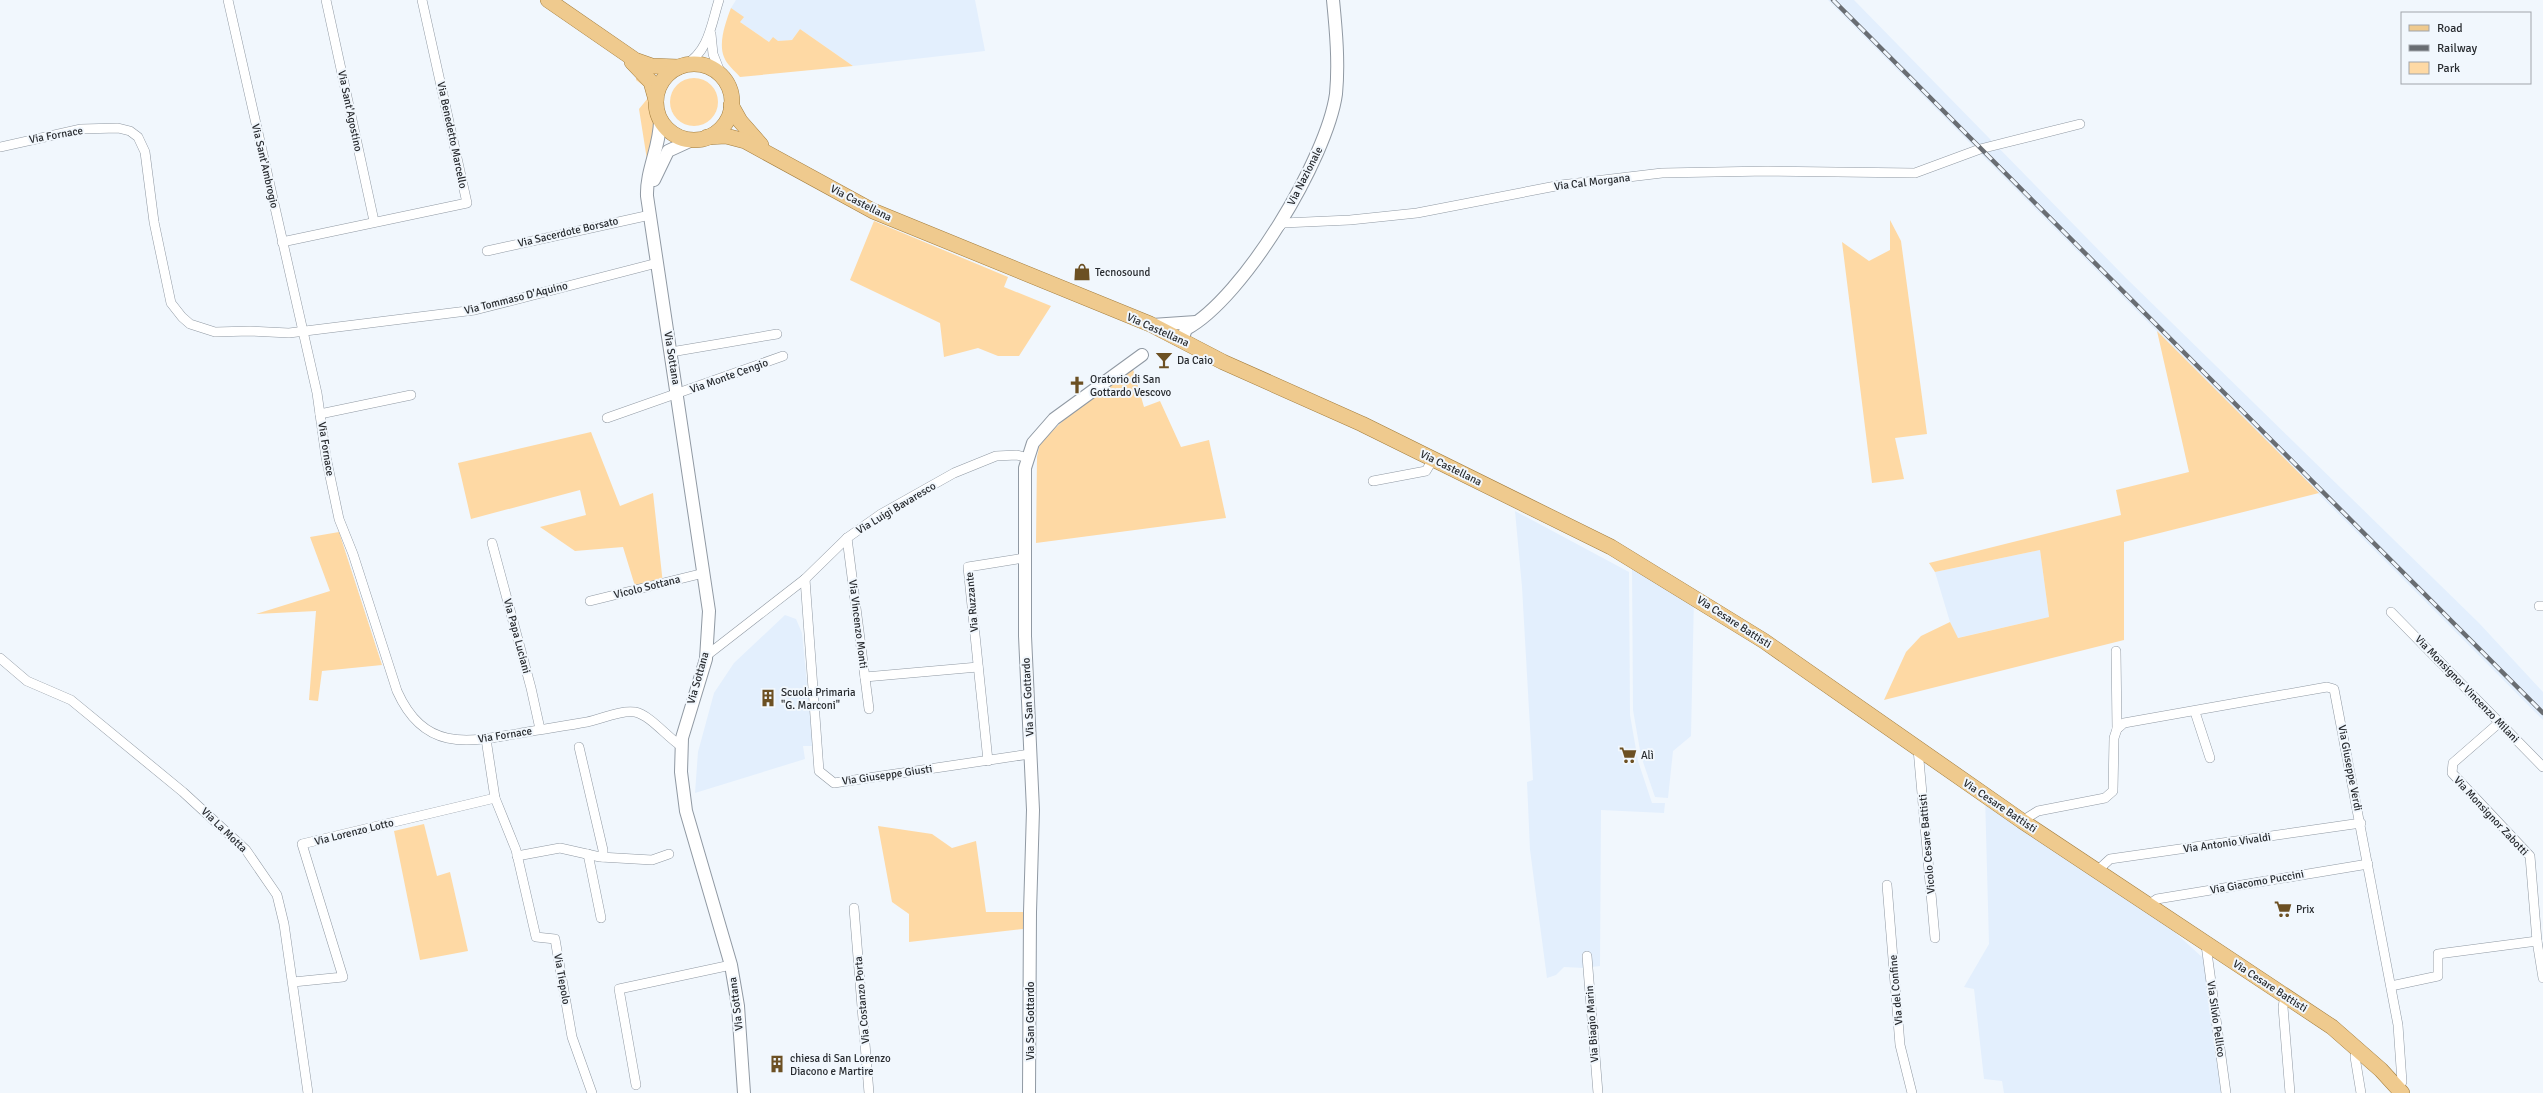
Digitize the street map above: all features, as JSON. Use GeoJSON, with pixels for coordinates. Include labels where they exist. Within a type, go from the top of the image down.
{"type":"FeatureCollection","features":[{"type":"Feature","properties":{"kind":"main road"},"geometry":{"type":"LineString","coordinates":[[548,0],[623,53],[648,66],[705,66],[722,77],[731,95],[731,105],[726,122],[707,137],[692,140],[673,133],[660,118],[649,80],[623,53]]}},
{"type":"Feature","properties":{"kind":"main road"},"geometry":{"type":"LineString","coordinates":[[656,103],[661,83],[667,75],[682,66]]}},
{"type":"Feature","properties":{"kind":"main road","name":"Via Castellana"},"geometry":{"type":"LineString","coordinates":[[731,105],[745,128],[770,154]]}},
{"type":"Feature","properties":{"kind":"main road","name":"Via Castellana"},"geometry":{"type":"LineString","coordinates":[[707,137],[737,138],[770,154],[873,211],[1106,309],[1150,324],[1223,362],[1433,459],[1587,534]]}},
{"type":"Feature","properties":{"kind":"main road","name":"Via Cesare Battisti"},"geometry":{"type":"LineString","coordinates":[[1587,534],[1616,549],[1764,641],[2022,821],[2206,945],[2332,1027],[2357,1047],[2400,1090]]}},
{"type":"Feature","properties":{"kind":"street","name":"Via Sant'Ambrogio"},"geometry":{"type":"LineString","coordinates":[[228,0],[302,332]]}},
{"type":"Feature","properties":{"kind":"street","name":"Via Sant'Agostino"},"geometry":{"type":"LineString","coordinates":[[326,0],[374,221]]}},
{"type":"Feature","properties":{"kind":"street","name":"Via Benedetto Marcello"},"geometry":{"type":"LineString","coordinates":[[282,242],[374,221],[467,203],[422,0]]}},
{"type":"Feature","properties":{"kind":"street"},"geometry":{"type":"LineString","coordinates":[[682,66],[702,50],[719,0]]}},
{"type":"Feature","properties":{"kind":"street","name":"Via Nazionale"},"geometry":{"type":"LineString","coordinates":[[1182,340],[1186,329],[1199,322],[1234,286],[1275,230],[1315,161],[1328,129],[1336,93],[1336,37],[1333,0]]}},
{"type":"Feature","properties":{"kind":"street"},"geometry":{"type":"LineString","coordinates":[[712,24],[712,47],[722,77]]}},
{"type":"Feature","properties":{"kind":"street","name":"Via Sottana"},"geometry":{"type":"LineString","coordinates":[[660,118],[658,140],[648,181],[649,213],[709,611],[706,656],[680,746],[681,772],[686,811],[731,965],[738,1006],[744,1093]]}},
{"type":"Feature","properties":{"kind":"street","name":"Via Cal Morgana"},"geometry":{"type":"LineString","coordinates":[[1275,230],[1283,223],[1350,220],[1417,213],[1561,185],[1662,173],[1768,171],[1915,173],[1980,148],[2080,124]]}},
{"type":"Feature","properties":{"kind":"street","name":"Via Fornace"},"geometry":{"type":"LineString","coordinates":[[0,147],[81,129],[118,128],[130,131],[138,137],[145,152],[166,286],[171,303],[182,317],[197,327],[215,332],[302,332],[320,414],[326,457],[339,519],[353,554],[397,691],[406,711],[426,730],[438,736],[457,740],[486,739],[540,730],[624,712],[635,712],[645,717],[680,746]]}},
{"type":"Feature","properties":{"kind":"street","name":"Via Sottana"},"geometry":{"type":"LineString","coordinates":[[649,213],[654,179],[663,158],[673,148],[692,140]]}},
{"type":"Feature","properties":{"kind":"street","name":"Via Sacerdote Borsato"},"geometry":{"type":"LineString","coordinates":[[487,251],[649,213]]}},
{"type":"Feature","properties":{"kind":"street","name":"Via Tommaso D'Aquino"},"geometry":{"type":"LineString","coordinates":[[302,332],[475,310],[657,263]]}},
{"type":"Feature","properties":{"kind":"street"},"geometry":{"type":"LineString","coordinates":[[1150,324],[1199,322]]}},
{"type":"Feature","properties":{"kind":"street"},"geometry":{"type":"LineString","coordinates":[[671,352],[777,334]]}},
{"type":"Feature","properties":{"kind":"street","name":"Via San Gottardo"},"geometry":{"type":"LineString","coordinates":[[1029,1093],[1030,912],[1033,810],[1024,558],[1025,468],[1033,443],[1054,419],[1142,355]]}},
{"type":"Feature","properties":{"kind":"street","name":"Via Monte Cengio"},"geometry":{"type":"LineString","coordinates":[[607,418],[783,356]]}},
{"type":"Feature","properties":{"kind":"street"},"geometry":{"type":"LineString","coordinates":[[320,414],[411,395]]}},
{"type":"Feature","properties":{"kind":"street","name":"Via Luigi Bavaresco"},"geometry":{"type":"LineString","coordinates":[[706,656],[805,579],[847,538],[881,514],[954,473],[996,456],[1017,455],[1029,458]]}},
{"type":"Feature","properties":{"kind":"street"},"geometry":{"type":"LineString","coordinates":[[1373,481],[1426,471],[1433,459]]}},
{"type":"Feature","properties":{"kind":"street","name":"Via Vincenzo Monti"},"geometry":{"type":"LineString","coordinates":[[847,538],[869,709]]}},
{"type":"Feature","properties":{"kind":"street","name":"Via Papa Luciani"},"geometry":{"type":"LineString","coordinates":[[492,543],[526,666],[540,730]]}},
{"type":"Feature","properties":{"kind":"street","name":"Via Ruzzante"},"geometry":{"type":"LineString","coordinates":[[988,761],[968,567],[1024,558]]}},
{"type":"Feature","properties":{"kind":"street","name":"Vicolo Sottana"},"geometry":{"type":"LineString","coordinates":[[590,601],[704,573]]}},
{"type":"Feature","properties":{"kind":"street","name":"Via Giuseppe Giusti"},"geometry":{"type":"LineString","coordinates":[[805,579],[819,771],[834,783],[1030,754]]}},
{"type":"Feature","properties":{"kind":"street","name":"Via Monsignor Vincenzo Milani"},"geometry":{"type":"LineString","coordinates":[[2391,612],[2543,767]]}},
{"type":"Feature","properties":{"kind":"street"},"geometry":{"type":"LineString","coordinates":[[2022,821],[2038,811],[2106,798],[2115,787],[2114,738],[2117,729],[2116,651]]}},
{"type":"Feature","properties":{"kind":"street","name":"Via La Motta"},"geometry":{"type":"LineString","coordinates":[[0,658],[27,681],[71,700],[183,792],[246,850],[277,895],[293,982],[308,1093]]}},
{"type":"Feature","properties":{"kind":"street"},"geometry":{"type":"LineString","coordinates":[[865,677],[978,667]]}},
{"type":"Feature","properties":{"kind":"street","name":"Via Giuseppe Verdi"},"geometry":{"type":"LineString","coordinates":[[2117,729],[2124,723],[2195,712],[2332,687],[2334,689],[2391,986],[2401,1052],[2402,1082],[2400,1090]]}},
{"type":"Feature","properties":{"kind":"street"},"geometry":{"type":"LineString","coordinates":[[2195,712],[2210,758]]}},
{"type":"Feature","properties":{"kind":"street","name":"Via Monsignor Zabotti"},"geometry":{"type":"LineString","coordinates":[[2500,722],[2454,763],[2452,773],[2530,856],[2537,941],[2542,978]]}},
{"type":"Feature","properties":{"kind":"street","name":"Via Tiepolo"},"geometry":{"type":"LineString","coordinates":[[486,739],[495,798],[517,856],[536,938],[555,939],[572,1038],[592,1093]]}},
{"type":"Feature","properties":{"kind":"street"},"geometry":{"type":"LineString","coordinates":[[579,747],[603,850],[603,857]]}},
{"type":"Feature","properties":{"kind":"street","name":"Vicolo Cesare Battisti"},"geometry":{"type":"LineString","coordinates":[[1918,749],[1935,938]]}},
{"type":"Feature","properties":{"kind":"street","name":"Via Lorenzo Lotto"},"geometry":{"type":"LineString","coordinates":[[293,982],[343,977],[302,844],[495,798]]}},
{"type":"Feature","properties":{"kind":"street","name":"Via Antonio Vivaldi"},"geometry":{"type":"LineString","coordinates":[[2097,871],[2110,859],[2361,824]]}},
{"type":"Feature","properties":{"kind":"street"},"geometry":{"type":"LineString","coordinates":[[517,856],[560,848],[603,857],[652,860],[670,854]]}},
{"type":"Feature","properties":{"kind":"street"},"geometry":{"type":"LineString","coordinates":[[588,854],[601,918]]}},
{"type":"Feature","properties":{"kind":"street","name":"Via Giacomo Puccini"},"geometry":{"type":"LineString","coordinates":[[2148,905],[2157,899],[2368,864]]}},
{"type":"Feature","properties":{"kind":"street","name":"Via del Confine"},"geometry":{"type":"LineString","coordinates":[[1887,885],[1900,1045],[1912,1093]]}},
{"type":"Feature","properties":{"kind":"street","name":"Via Costanzo Porta"},"geometry":{"type":"LineString","coordinates":[[854,908],[870,1093]]}},
{"type":"Feature","properties":{"kind":"street"},"geometry":{"type":"LineString","coordinates":[[2391,986],[2438,976],[2438,954],[2537,941]]}},
{"type":"Feature","properties":{"kind":"street","name":"Via Silvio Pellico"},"geometry":{"type":"LineString","coordinates":[[2206,945],[2226,1093]]}},
{"type":"Feature","properties":{"kind":"street","name":"Via Biagio Marin"},"geometry":{"type":"LineString","coordinates":[[1587,956],[1598,1093]]}},
{"type":"Feature","properties":{"kind":"street"},"geometry":{"type":"LineString","coordinates":[[636,1085],[619,990],[731,965]]}},
{"type":"Feature","properties":{"kind":"street"},"geometry":{"type":"LineString","coordinates":[[2285,996],[2282,1007],[2290,1093]]}},
{"type":"Feature","properties":{"kind":"street"},"geometry":{"type":"LineString","coordinates":[[2357,1047],[2355,1056],[2361,1093]]}},
{"type":"Feature","properties":{"kind":"shaded area"},"geometry":{"type":"Polygon","coordinates":[[[736,0],[975,0],[985,51],[853,66],[800,29],[792,40],[769,42],[740,22],[731,8],[736,0]]]}},
{"type":"Feature","properties":{"kind":"shaded area"},"geometry":{"type":"Polygon","coordinates":[[[1828,0],[1854,0],[2126,278],[2479,623],[2543,692],[2543,720],[1828,0]]]}},
{"type":"Feature","properties":{"kind":"shaded area"},"geometry":{"type":"Polygon","coordinates":[[[1515,511],[1629,572],[1630,715],[1638,761],[1652,803],[1665,803],[1664,813],[1601,810],[1600,966],[1584,968],[1564,967],[1556,975],[1547,978],[1530,850],[1527,782],[1533,780],[1522,587],[1515,511]]]}},
{"type":"Feature","properties":{"kind":"shaded area"},"geometry":{"type":"Polygon","coordinates":[[[2040,550],[2049,617],[1957,638],[1950,622],[1935,572],[2040,550]]]}},
{"type":"Feature","properties":{"kind":"shaded area"},"geometry":{"type":"Polygon","coordinates":[[[1632,567],[1694,596],[1691,736],[1673,751],[1668,798],[1655,797],[1641,756],[1633,710],[1632,567]]]}},
{"type":"Feature","properties":{"kind":"shaded area"},"geometry":{"type":"Polygon","coordinates":[[[785,615],[796,619],[802,633],[813,746],[803,746],[805,759],[695,793],[698,752],[714,693],[734,663],[785,615]]]}},
{"type":"Feature","properties":{"kind":"shaded area"},"geometry":{"type":"Polygon","coordinates":[[[1985,795],[2143,903],[2203,958],[2222,1093],[2004,1093],[2002,1081],[1984,1079],[1974,989],[1964,987],[1989,944],[1985,795]]]}},
{"type":"Feature","properties":{"kind":"green space"},"geometry":{"type":"Polygon","coordinates":[[[731,8],[744,17],[740,22],[769,42],[773,37],[778,41],[792,40],[800,29],[853,66],[740,77],[727,63],[722,51],[723,32],[731,8]]]}},
{"type":"Feature","properties":{"kind":"green space"},"geometry":{"type":"Polygon","coordinates":[[[636,75],[642,79],[649,95],[649,109],[655,128],[648,166],[639,109],[648,98],[645,87],[636,80],[636,75]]]}},
{"type":"Feature","properties":{"kind":"green space"},"geometry":{"type":"Polygon","coordinates":[[[689,78],[699,78],[711,85],[718,97],[718,107],[711,119],[699,126],[689,126],[681,122],[674,115],[670,107],[670,97],[674,89],[681,82],[689,78]]]}},
{"type":"Feature","properties":{"kind":"green space"},"geometry":{"type":"Polygon","coordinates":[[[1890,220],[1901,241],[1927,434],[1895,438],[1904,479],[1872,483],[1842,242],[1869,261],[1890,250],[1890,220]]]}},
{"type":"Feature","properties":{"kind":"green space"},"geometry":{"type":"Polygon","coordinates":[[[874,221],[1008,277],[1004,287],[1051,306],[1019,356],[998,356],[978,348],[944,357],[940,323],[850,280],[874,221]]]}},
{"type":"Feature","properties":{"kind":"green space"},"geometry":{"type":"Polygon","coordinates":[[[2157,331],[2319,493],[2124,542],[2124,640],[1884,700],[1906,652],[1921,636],[1950,622],[1958,638],[2049,617],[2040,550],[1935,572],[1929,563],[2121,515],[2116,490],[2189,472],[2157,331]]]}},
{"type":"Feature","properties":{"kind":"green space"},"geometry":{"type":"Polygon","coordinates":[[[1133,369],[1144,407],[1160,401],[1181,447],[1209,440],[1226,518],[1036,543],[1037,457],[1040,443],[1069,415],[1133,369]]]}},
{"type":"Feature","properties":{"kind":"green space"},"geometry":{"type":"Polygon","coordinates":[[[591,432],[620,506],[653,493],[663,584],[635,586],[623,547],[575,551],[540,527],[586,515],[580,490],[471,519],[458,463],[591,432]]]}},
{"type":"Feature","properties":{"kind":"green space"},"geometry":{"type":"Polygon","coordinates":[[[339,532],[382,665],[322,671],[318,701],[309,700],[316,611],[256,614],[330,591],[310,537],[339,532]]]}},
{"type":"Feature","properties":{"kind":"green space"},"geometry":{"type":"Polygon","coordinates":[[[424,824],[437,876],[450,872],[468,951],[420,960],[394,831],[424,824]]]}},
{"type":"Feature","properties":{"kind":"green space"},"geometry":{"type":"Polygon","coordinates":[[[878,826],[932,834],[952,848],[976,841],[986,912],[1023,912],[1023,929],[909,942],[909,914],[892,902],[878,826]]]}},
{"type":"Feature","properties":{"kind":"railway"},"geometry":{"type":"LineString","coordinates":[[1833,0],[2543,713]]}},
{"type":"Feature","properties":{"kind":"place","name":"Tecnosound"},"geometry":{"type":"Point","coordinates":[1082,272]}},
{"type":"Feature","properties":{"kind":"place","name":"Da Caio"},"geometry":{"type":"Point","coordinates":[1164,360]}},
{"type":"Feature","properties":{"kind":"place","name":"Oratorio di San Gottardo Vescovo"},"geometry":{"type":"Point","coordinates":[1077,385]}},
{"type":"Feature","properties":{"kind":"place","name":"Scuola Primaria \"G. Marconi\""},"geometry":{"type":"Point","coordinates":[768,698]}},
{"type":"Feature","properties":{"kind":"place","name":"Alì"},"geometry":{"type":"Point","coordinates":[1628,755]}},
{"type":"Feature","properties":{"kind":"place","name":"Prix"},"geometry":{"type":"Point","coordinates":[2283,909]}},
{"type":"Feature","properties":{"kind":"place","name":"chiesa di San Lorenzo Diacono e Martire"},"geometry":{"type":"Point","coordinates":[777,1064]}}]}
